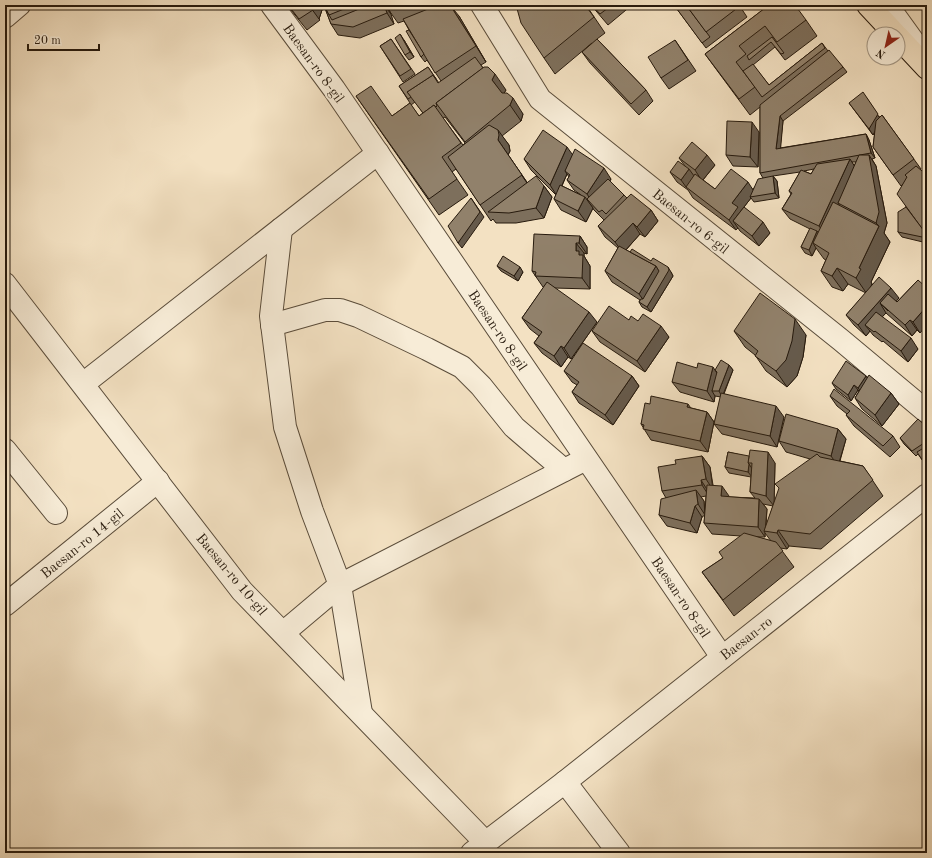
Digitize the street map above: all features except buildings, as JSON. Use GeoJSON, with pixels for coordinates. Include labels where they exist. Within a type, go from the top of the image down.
{"type":"FeatureCollection","features":[{"type":"Feature","properties":{"kind":"main road"},"geometry":{"type":"LineString","coordinates":[[868,5],[888,26]]}},
{"type":"Feature","properties":{"kind":"main road"},"geometry":{"type":"LineString","coordinates":[[906,46],[927,68]]}},
{"type":"Feature","properties":{"kind":"street"},"geometry":{"type":"LineString","coordinates":[[5,17],[19,5]]}},
{"type":"Feature","properties":{"kind":"street","name":"Baesan-ro 8-gil"},"geometry":{"type":"LineString","coordinates":[[272,5],[334,89],[722,657]]}},
{"type":"Feature","properties":{"kind":"street","name":"Baesan-ro 6-gil"},"geometry":{"type":"LineString","coordinates":[[482,5],[540,99],[842,340],[927,412]]}},
{"type":"Feature","properties":{"kind":"street"},"geometry":{"type":"LineString","coordinates":[[887,5],[927,60]]}},
{"type":"Feature","properties":{"kind":"street"},"geometry":{"type":"LineString","coordinates":[[83,384],[378,153]]}},
{"type":"Feature","properties":{"kind":"street"},"geometry":{"type":"LineString","coordinates":[[281,229],[271,316],[285,427],[312,511],[340,584],[361,713]]}},
{"type":"Feature","properties":{"kind":"street","name":"Baesan-ro 10-gil"},"geometry":{"type":"LineString","coordinates":[[5,284],[242,591],[361,713],[479,848]]}},
{"type":"Feature","properties":{"kind":"street"},"geometry":{"type":"LineString","coordinates":[[272,325],[325,310],[340,310],[358,316],[427,349],[462,367],[481,386],[514,428],[564,470]]}},
{"type":"Feature","properties":{"kind":"street"},"geometry":{"type":"LineString","coordinates":[[5,450],[56,513]]}},
{"type":"Feature","properties":{"kind":"street"},"geometry":{"type":"LineString","coordinates":[[283,633],[340,584],[586,459]]}},
{"type":"Feature","properties":{"kind":"street","name":"Baesan-ro 14-gil"},"geometry":{"type":"LineString","coordinates":[[5,605],[158,481]]}},
{"type":"Feature","properties":{"kind":"street","name":"Baesan-ro"},"geometry":{"type":"LineString","coordinates":[[479,848],[565,782],[927,495]]}},
{"type":"Feature","properties":{"kind":"street"},"geometry":{"type":"LineString","coordinates":[[565,782],[620,853]]}}]}
